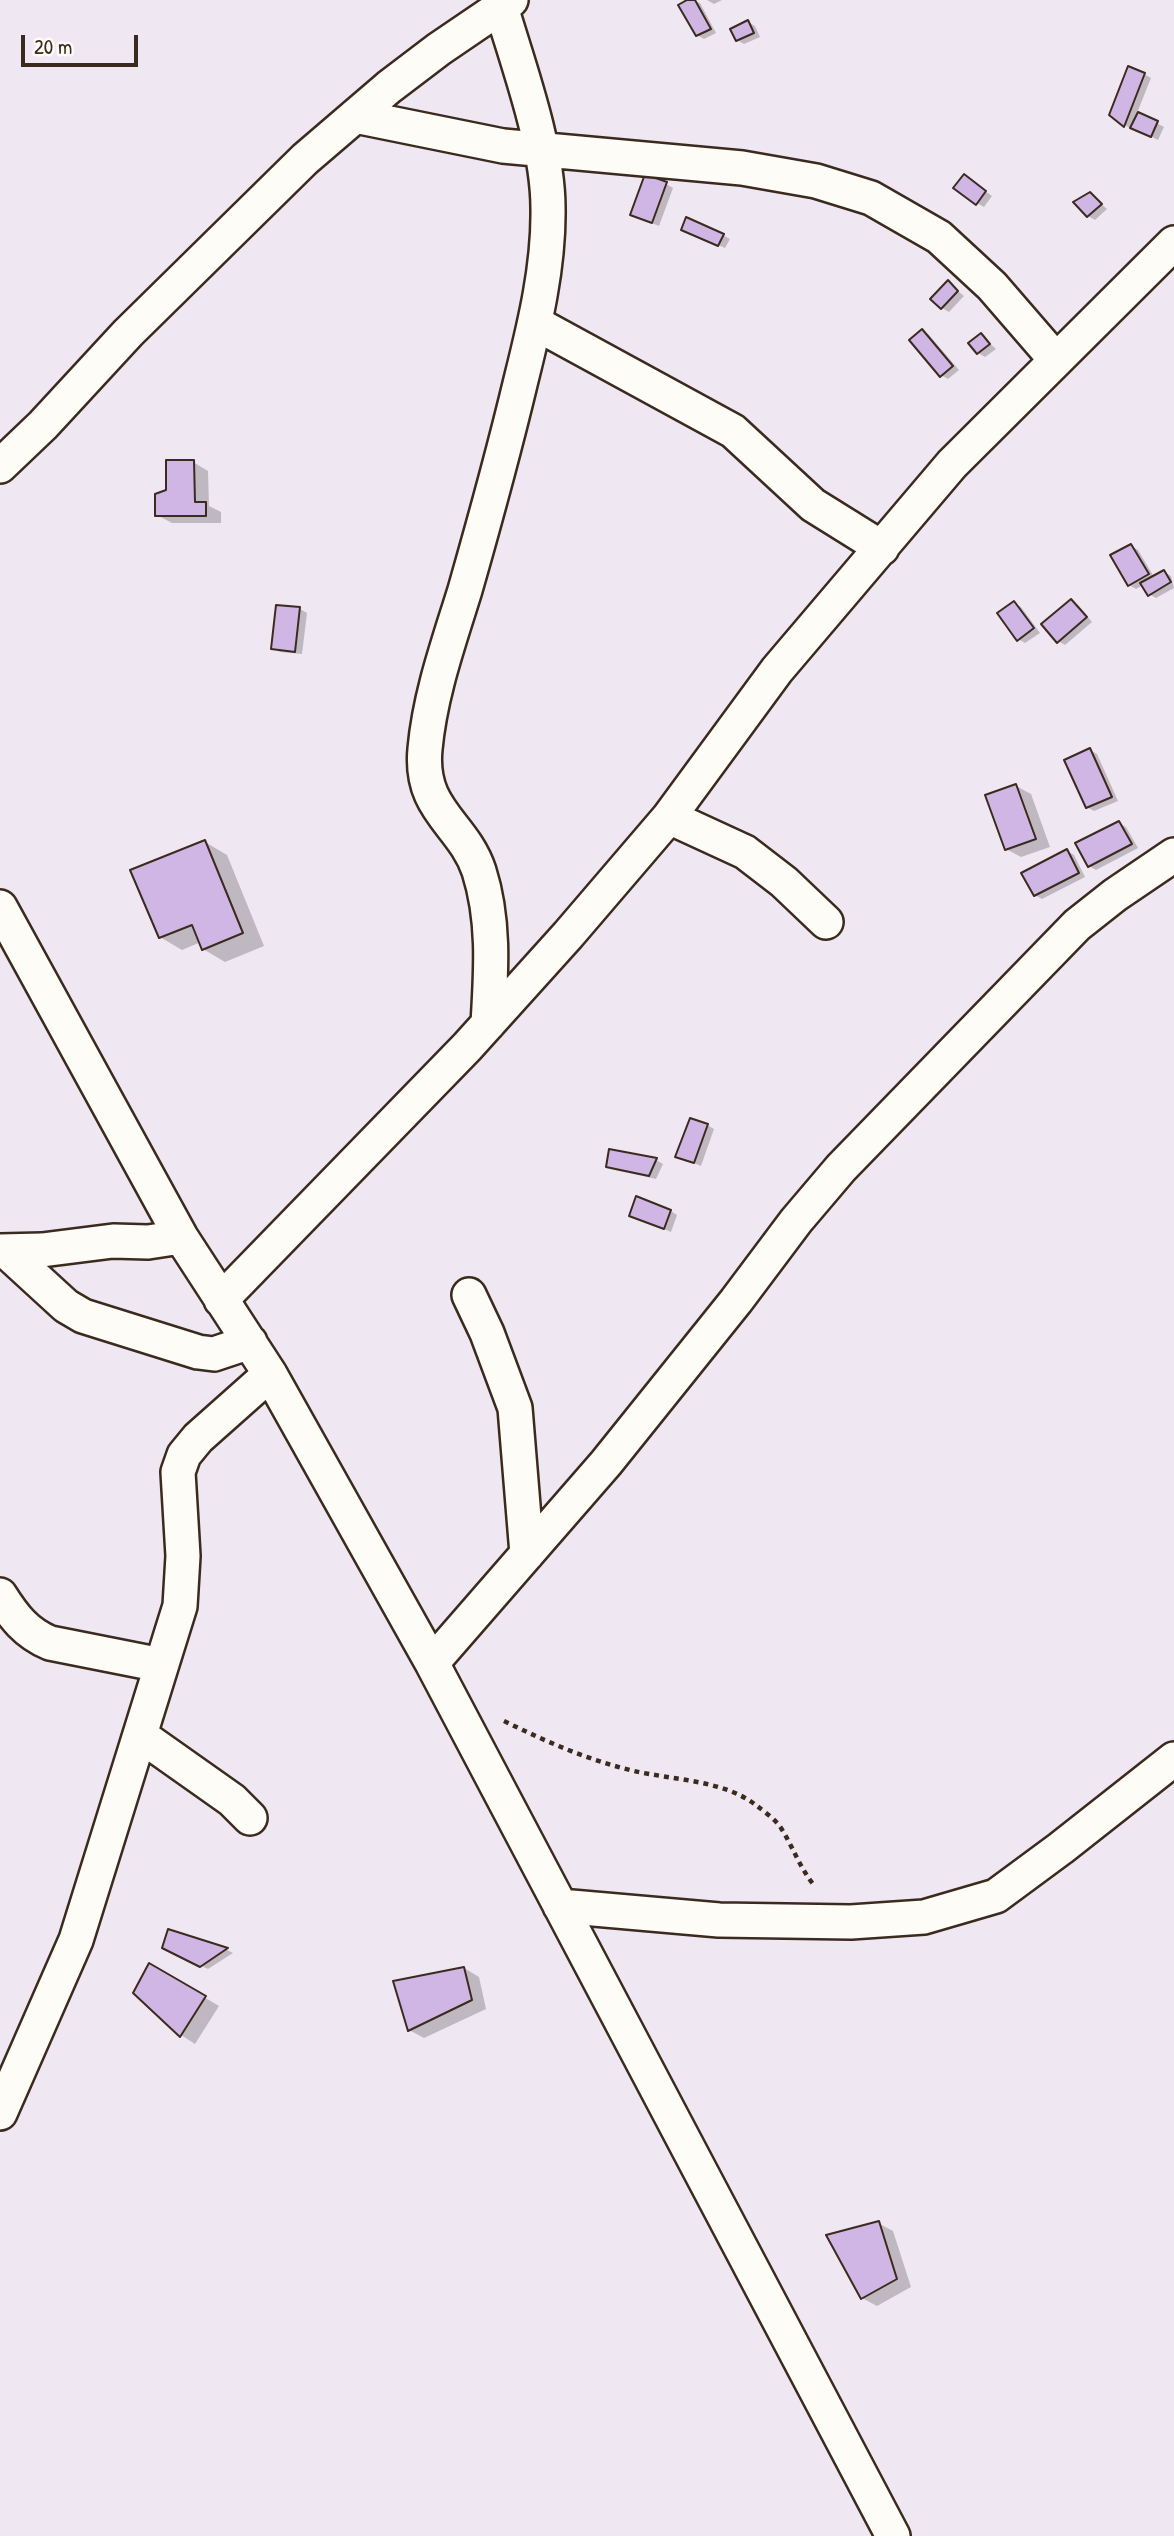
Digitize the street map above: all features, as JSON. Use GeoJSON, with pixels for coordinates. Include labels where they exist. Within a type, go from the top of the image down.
{"type":"FeatureCollection","features":[{"type":"Feature","properties":{"kind":"street"},"geometry":{"type":"LineString","coordinates":[[0,466],[43,425],[128,333],[305,159],[439,49],[506,4],[541,150],[548,206],[546,251],[535,323],[497,481],[436,685],[425,750],[425,778],[430,793],[436,807],[465,845],[478,868],[488,902],[491,954],[488,1024]]}},
{"type":"Feature","properties":{"kind":"street"},"geometry":{"type":"LineString","coordinates":[[355,116],[435,134],[541,150],[742,168],[816,181],[871,198],[939,237],[992,286],[1056,360]]}},
{"type":"Feature","properties":{"kind":"street"},"geometry":{"type":"LineString","coordinates":[[221,1300],[488,1024],[568,935],[669,817],[777,670],[952,464],[1174,243]]}},
{"type":"Feature","properties":{"kind":"street"},"geometry":{"type":"LineString","coordinates":[[535,323],[733,431],[813,505],[882,548]]}},
{"type":"Feature","properties":{"kind":"street"},"geometry":{"type":"LineString","coordinates":[[669,817],[745,852],[784,882],[826,922]]}},
{"type":"Feature","properties":{"kind":"street"},"geometry":{"type":"LineString","coordinates":[[432,1664],[606,1463],[736,1301],[796,1221],[841,1168],[1077,925],[1174,855]]}},
{"type":"Feature","properties":{"kind":"street"},"geometry":{"type":"LineString","coordinates":[[0,907],[181,1237],[270,1374],[432,1664],[893,2536]]}},
{"type":"Feature","properties":{"kind":"street"},"geometry":{"type":"LineString","coordinates":[[3,1251],[41,1250],[113,1241],[148,1242],[181,1237]]}},
{"type":"Feature","properties":{"kind":"street"},"geometry":{"type":"LineString","coordinates":[[3,1251],[66,1307],[83,1316],[198,1352],[214,1354],[250,1342]]}},
{"type":"Feature","properties":{"kind":"street"},"geometry":{"type":"LineString","coordinates":[[468,1295],[487,1333],[515,1408],[527,1554]]}},
{"type":"Feature","properties":{"kind":"street"},"geometry":{"type":"LineString","coordinates":[[0,2113],[76,1940],[180,1606],[183,1556],[178,1472],[184,1455],[198,1438],[270,1374]]}},
{"type":"Feature","properties":{"kind":"street"},"geometry":{"type":"LineString","coordinates":[[0,1595],[24,1628],[36,1637],[50,1643],[161,1665]]}},
{"type":"Feature","properties":{"kind":"street"},"geometry":{"type":"LineString","coordinates":[[140,1735],[232,1800],[250,1818]]}},
{"type":"Feature","properties":{"kind":"street"},"geometry":{"type":"LineString","coordinates":[[560,1906],[719,1920],[851,1922],[924,1917],[996,1896],[1174,1759]]}},
{"type":"Feature","properties":{"kind":"path"},"geometry":{"type":"LineString","coordinates":[[447,1693],[580,1756],[636,1772],[720,1788],[755,1804],[780,1826],[800,1868],[824,1899],[851,1922]]}},
{"type":"Feature","properties":{"kind":"building"},"geometry":{"type":"Polygon","coordinates":[[[687,0],[695,0],[711,29],[696,36],[678,5],[687,0]]]}},
{"type":"Feature","properties":{"kind":"building"},"geometry":{"type":"Polygon","coordinates":[[[748,20],[754,33],[736,41],[730,29],[748,20]]]}},
{"type":"Feature","properties":{"kind":"building"},"geometry":{"type":"Polygon","coordinates":[[[1128,66],[1145,73],[1124,127],[1109,115],[1128,66]]]}},
{"type":"Feature","properties":{"kind":"building"},"geometry":{"type":"Polygon","coordinates":[[[1138,112],[1158,121],[1151,137],[1130,128],[1138,112]]]}},
{"type":"Feature","properties":{"kind":"building"},"geometry":{"type":"Polygon","coordinates":[[[645,174],[667,182],[652,223],[630,215],[645,174]]]}},
{"type":"Feature","properties":{"kind":"building"},"geometry":{"type":"Polygon","coordinates":[[[964,174],[986,191],[976,205],[953,188],[964,174]]]}},
{"type":"Feature","properties":{"kind":"building"},"geometry":{"type":"Polygon","coordinates":[[[1090,192],[1102,204],[1087,217],[1073,202],[1090,192]]]}},
{"type":"Feature","properties":{"kind":"building"},"geometry":{"type":"Polygon","coordinates":[[[686,217],[724,234],[718,246],[681,230],[686,217]]]}},
{"type":"Feature","properties":{"kind":"building"},"geometry":{"type":"Polygon","coordinates":[[[948,280],[958,291],[941,309],[930,299],[948,280]]]}},
{"type":"Feature","properties":{"kind":"building"},"geometry":{"type":"Polygon","coordinates":[[[922,329],[953,366],[940,377],[909,340],[922,329]]]}},
{"type":"Feature","properties":{"kind":"building"},"geometry":{"type":"Polygon","coordinates":[[[981,333],[990,344],[977,354],[968,343],[981,333]]]}},
{"type":"Feature","properties":{"kind":"building"},"geometry":{"type":"Polygon","coordinates":[[[166,460],[194,460],[195,502],[206,502],[206,516],[155,516],[155,494],[166,490],[166,460]]]}},
{"type":"Feature","properties":{"kind":"building"},"geometry":{"type":"Polygon","coordinates":[[[1131,544],[1149,574],[1128,586],[1110,555],[1131,544]]]}},
{"type":"Feature","properties":{"kind":"building"},"geometry":{"type":"Polygon","coordinates":[[[1164,570],[1171,582],[1148,596],[1140,583],[1164,570]]]}},
{"type":"Feature","properties":{"kind":"building"},"geometry":{"type":"Polygon","coordinates":[[[1071,599],[1087,617],[1057,643],[1041,624],[1071,599]]]}},
{"type":"Feature","properties":{"kind":"building"},"geometry":{"type":"Polygon","coordinates":[[[1014,601],[1034,628],[1017,641],[997,613],[1014,601]]]}},
{"type":"Feature","properties":{"kind":"building"},"geometry":{"type":"Polygon","coordinates":[[[276,605],[300,607],[295,652],[271,649],[276,605]]]}},
{"type":"Feature","properties":{"kind":"building"},"geometry":{"type":"Polygon","coordinates":[[[1090,748],[1112,797],[1086,808],[1064,760],[1090,748]]]}},
{"type":"Feature","properties":{"kind":"building"},"geometry":{"type":"Polygon","coordinates":[[[1016,784],[1036,839],[1005,850],[985,795],[1016,784]]]}},
{"type":"Feature","properties":{"kind":"building"},"geometry":{"type":"Polygon","coordinates":[[[1119,821],[1132,844],[1088,867],[1075,843],[1119,821]]]}},
{"type":"Feature","properties":{"kind":"building"},"geometry":{"type":"Polygon","coordinates":[[[205,840],[243,933],[202,950],[192,925],[159,938],[130,870],[205,840]]]}},
{"type":"Feature","properties":{"kind":"building"},"geometry":{"type":"Polygon","coordinates":[[[1067,849],[1079,873],[1034,896],[1021,873],[1067,849]]]}},
{"type":"Feature","properties":{"kind":"building"},"geometry":{"type":"Polygon","coordinates":[[[690,1118],[708,1124],[694,1163],[675,1157],[690,1118]]]}},
{"type":"Feature","properties":{"kind":"building"},"geometry":{"type":"Polygon","coordinates":[[[609,1149],[657,1158],[649,1176],[606,1167],[609,1149]]]}},
{"type":"Feature","properties":{"kind":"building"},"geometry":{"type":"Polygon","coordinates":[[[636,1196],[671,1210],[664,1229],[629,1216],[636,1196]]]}},
{"type":"Feature","properties":{"kind":"building"},"geometry":{"type":"Polygon","coordinates":[[[168,1929],[228,1948],[200,1967],[162,1948],[168,1929]]]}},
{"type":"Feature","properties":{"kind":"building"},"geometry":{"type":"Polygon","coordinates":[[[149,1963],[206,1996],[180,2037],[133,1993],[149,1963]]]}},
{"type":"Feature","properties":{"kind":"building"},"geometry":{"type":"Polygon","coordinates":[[[464,1967],[472,2000],[408,2031],[393,1981],[464,1967]]]}},
{"type":"Feature","properties":{"kind":"building"},"geometry":{"type":"Polygon","coordinates":[[[879,2221],[897,2279],[861,2299],[826,2235],[879,2221]]]}}]}
